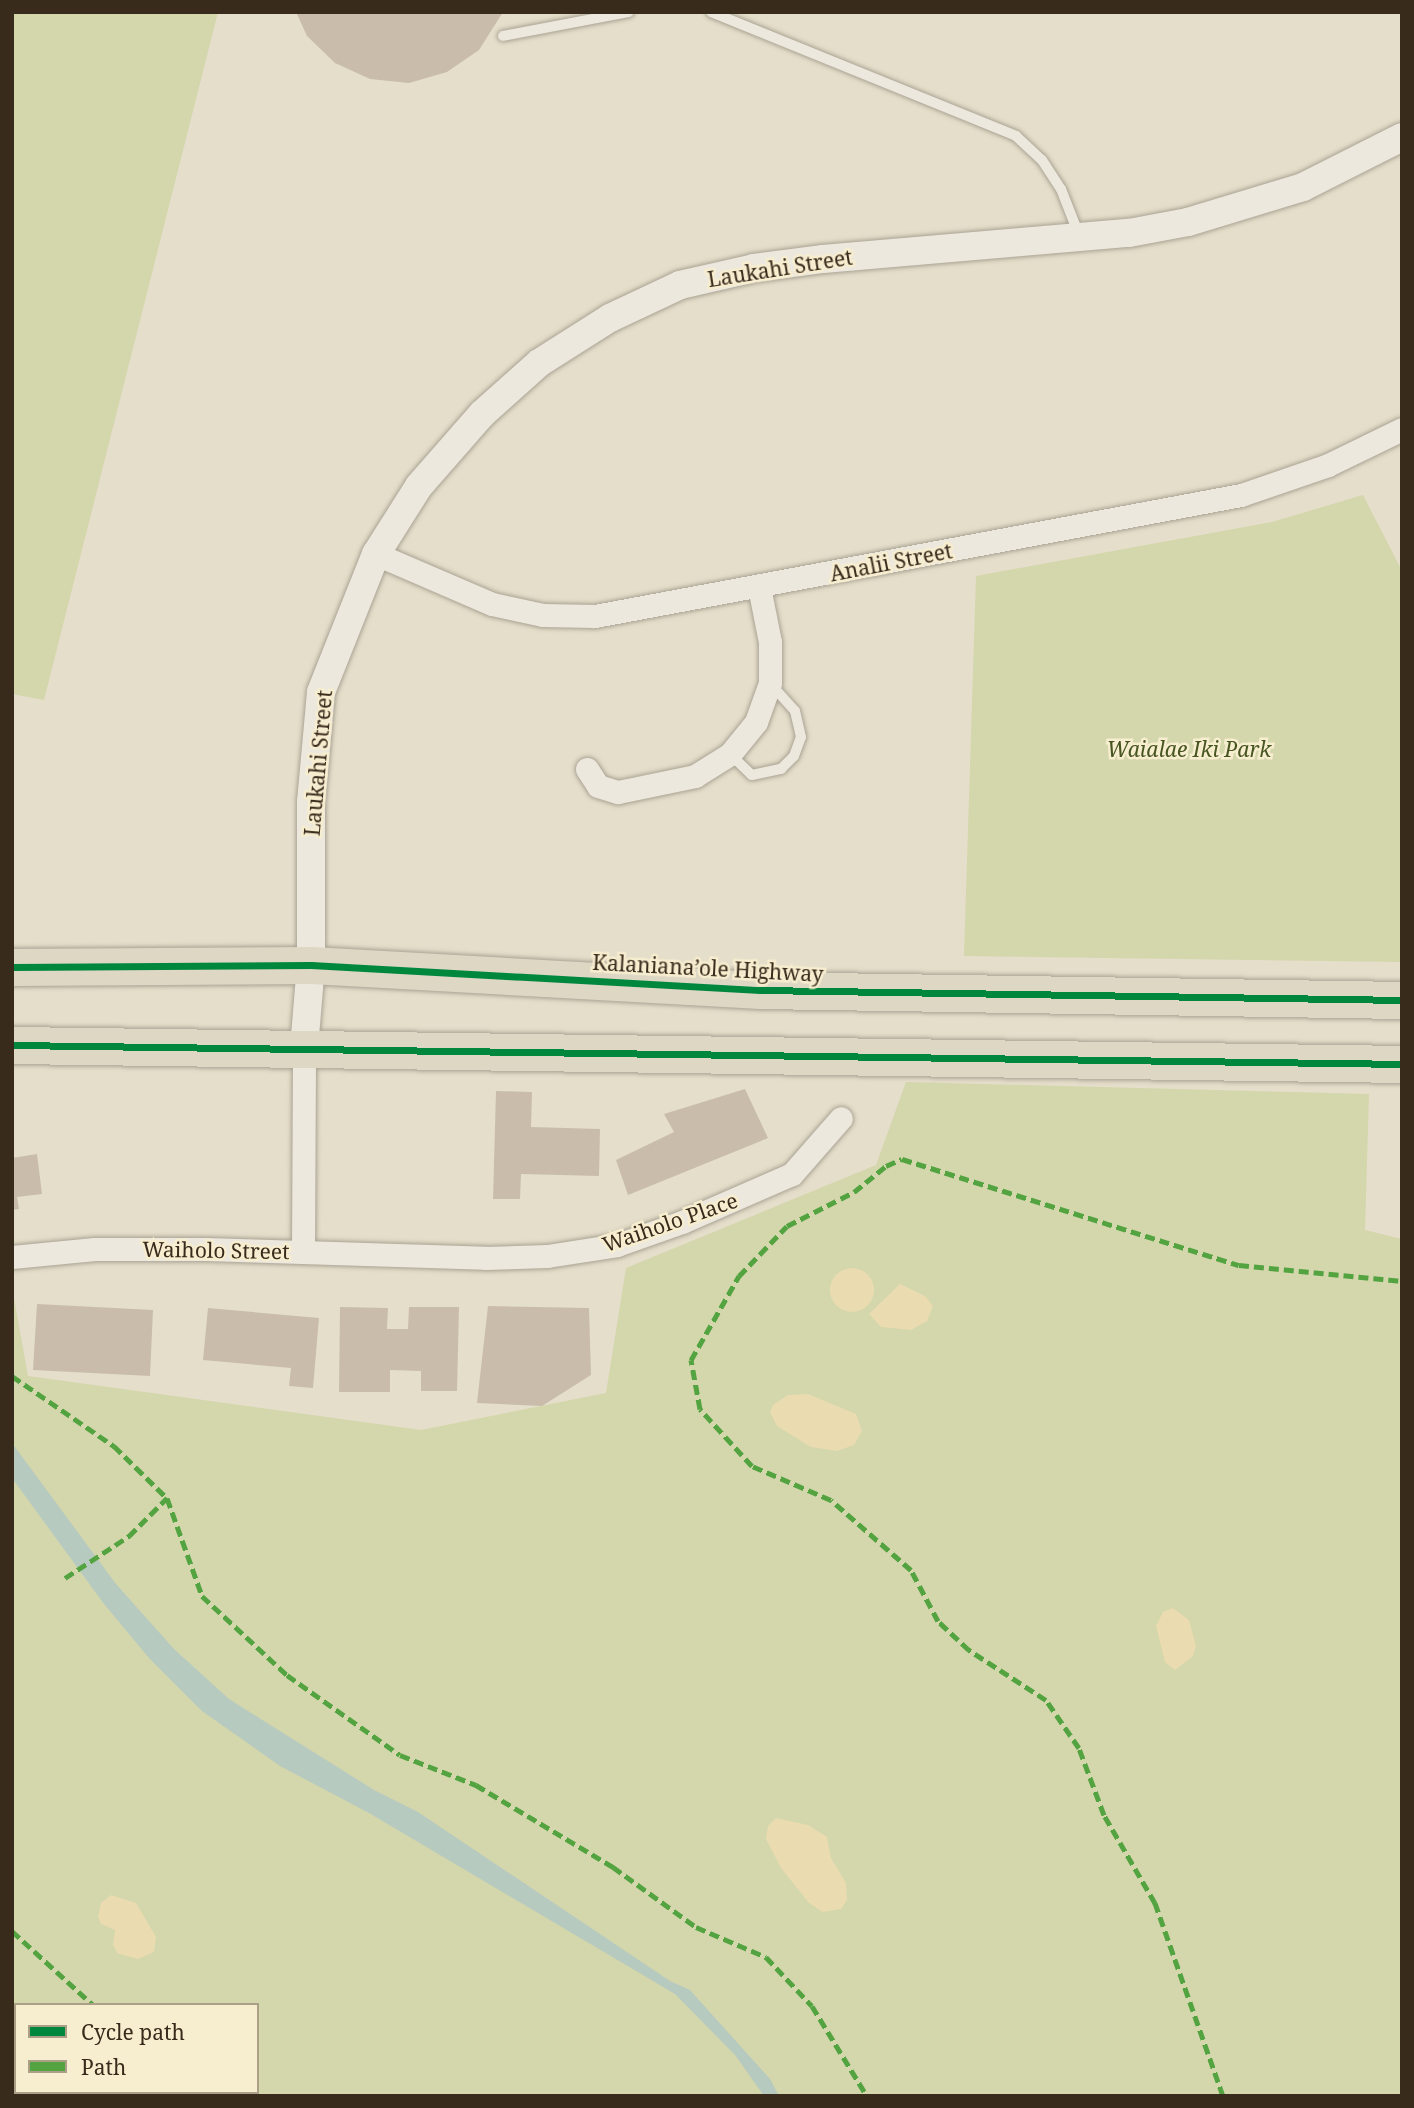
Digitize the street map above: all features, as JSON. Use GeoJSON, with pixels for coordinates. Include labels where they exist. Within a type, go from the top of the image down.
{"type":"FeatureCollection","features":[{"type":"Feature","properties":{"kind":"highway","name":"Kalaniana’ole Highway"},"geometry":{"type":"LineString","coordinates":[[12,967],[311,965],[760,990],[1402,1000]]}},
{"type":"Feature","properties":{"kind":"highway"},"geometry":{"type":"LineString","coordinates":[[12,1045],[1402,1064]]}},
{"type":"Feature","properties":{"kind":"street","name":"Laukahi Street"},"geometry":{"type":"LineString","coordinates":[[304,1048],[311,965],[311,802],[321,692],[376,554],[419,486],[482,414],[539,363],[610,318],[680,285],[822,259],[1080,237],[1188,222],[1246,207],[1365,159],[1402,137]]}},
{"type":"Feature","properties":{"kind":"street","name":"Analii Street"},"geometry":{"type":"LineString","coordinates":[[376,554],[492,604],[543,615],[622,613],[1241,495],[1328,465],[1402,429]]}},
{"type":"Feature","properties":{"kind":"street"},"geometry":{"type":"LineString","coordinates":[[587,769],[598,786],[618,792],[695,776],[730,754],[756,722],[770,683],[769,642],[759,587]]}},
{"type":"Feature","properties":{"kind":"street","name":"Waiholo Street"},"geometry":{"type":"LineString","coordinates":[[12,1257],[94,1249],[303,1251],[304,1048]]}},
{"type":"Feature","properties":{"kind":"street","name":"Waiholo Place"},"geometry":{"type":"LineString","coordinates":[[303,1251],[485,1258],[547,1256],[617,1245],[682,1222],[792,1174],[841,1118]]}},
{"type":"Feature","properties":{"kind":"lane"},"geometry":{"type":"LineString","coordinates":[[503,36],[629,12]]}},
{"type":"Feature","properties":{"kind":"lane"},"geometry":{"type":"LineString","coordinates":[[711,12],[1016,136],[1042,160],[1061,190],[1080,237]]}},
{"type":"Feature","properties":{"kind":"lane"},"geometry":{"type":"LineString","coordinates":[[730,754],[752,775],[781,769],[794,756],[801,737],[795,711],[770,683]]}},
{"type":"Feature","properties":{"kind":"green space"},"geometry":{"type":"Polygon","coordinates":[[[12,12],[218,12],[44,700],[12,694],[12,12]]]}},
{"type":"Feature","properties":{"kind":"green space","name":"Waialae Iki Park"},"geometry":{"type":"Polygon","coordinates":[[[1363,495],[1402,571],[1402,962],[964,956],[976,576],[1272,522],[1363,495]]]}},
{"type":"Feature","properties":{"kind":"green space"},"geometry":{"type":"Polygon","coordinates":[[[906,1082],[1369,1094],[1365,1230],[1402,1239],[1402,2096],[12,2096],[12,1287],[28,1376],[421,1430],[606,1393],[626,1268],[876,1165],[906,1082]]]}},
{"type":"Feature","properties":{"kind":"sand"},"geometry":{"type":"Polygon","coordinates":[[[852,1268],[868,1274],[874,1290],[868,1306],[852,1312],[836,1306],[830,1290],[836,1274],[852,1268]]]}},
{"type":"Feature","properties":{"kind":"sand"},"geometry":{"type":"Polygon","coordinates":[[[900,1284],[925,1296],[933,1306],[927,1321],[911,1330],[881,1327],[869,1314],[900,1284]]]}},
{"type":"Feature","properties":{"kind":"sand"},"geometry":{"type":"Polygon","coordinates":[[[808,1394],[856,1414],[862,1431],[854,1445],[837,1451],[811,1447],[777,1426],[770,1412],[773,1405],[788,1395],[808,1394]]]}},
{"type":"Feature","properties":{"kind":"sand"},"geometry":{"type":"Polygon","coordinates":[[[1173,1608],[1189,1620],[1196,1646],[1193,1656],[1175,1670],[1165,1662],[1156,1626],[1163,1612],[1173,1608]]]}},
{"type":"Feature","properties":{"kind":"sand"},"geometry":{"type":"Polygon","coordinates":[[[776,1818],[808,1825],[827,1837],[831,1858],[846,1883],[847,1900],[841,1909],[823,1912],[809,1903],[781,1868],[766,1839],[768,1826],[776,1818]]]}},
{"type":"Feature","properties":{"kind":"sand"},"geometry":{"type":"Polygon","coordinates":[[[111,1895],[136,1903],[156,1937],[154,1952],[138,1959],[117,1953],[113,1944],[115,1930],[101,1924],[98,1917],[101,1903],[111,1895]]]}},
{"type":"Feature","properties":{"kind":"shaded area"},"geometry":{"type":"Polygon","coordinates":[[[12,1443],[116,1584],[174,1649],[229,1699],[374,1790],[418,1812],[670,1981],[690,1990],[770,2079],[779,2096],[764,2096],[735,2055],[675,1994],[369,1813],[280,1766],[202,1711],[149,1658],[104,1604],[12,1478],[12,1443]]]}},
{"type":"Feature","properties":{"kind":"building"},"geometry":{"type":"Polygon","coordinates":[[[296,12],[503,12],[479,50],[447,72],[409,83],[370,79],[335,63],[307,36],[296,12]]]}},
{"type":"Feature","properties":{"kind":"building"},"geometry":{"type":"Polygon","coordinates":[[[745,1089],[768,1138],[628,1195],[616,1160],[674,1132],[664,1114],[745,1089]]]}},
{"type":"Feature","properties":{"kind":"building"},"geometry":{"type":"Polygon","coordinates":[[[496,1091],[532,1092],[531,1127],[600,1129],[599,1176],[521,1174],[520,1199],[493,1199],[496,1091]]]}},
{"type":"Feature","properties":{"kind":"building"},"geometry":{"type":"Polygon","coordinates":[[[37,1154],[42,1194],[17,1197],[19,1209],[12,1210],[12,1158],[37,1154]]]}},
{"type":"Feature","properties":{"kind":"building"},"geometry":{"type":"Polygon","coordinates":[[[37,1304],[153,1310],[150,1376],[33,1370],[37,1304]]]}},
{"type":"Feature","properties":{"kind":"building"},"geometry":{"type":"Polygon","coordinates":[[[488,1306],[589,1308],[591,1375],[542,1406],[477,1403],[488,1306]]]}},
{"type":"Feature","properties":{"kind":"building"},"geometry":{"type":"Polygon","coordinates":[[[340,1307],[388,1308],[387,1329],[408,1329],[409,1307],[459,1307],[457,1391],[421,1391],[421,1371],[390,1370],[390,1392],[339,1392],[340,1307]]]}},
{"type":"Feature","properties":{"kind":"building"},"geometry":{"type":"Polygon","coordinates":[[[208,1308],[319,1318],[313,1388],[289,1386],[291,1368],[203,1360],[208,1308]]]}},
{"type":"Feature","properties":{"kind":"marked path"},"geometry":{"type":"LineString","coordinates":[[1223,2096],[1155,1903],[1104,1815],[1079,1748],[1046,1700],[969,1650],[938,1621],[911,1570],[831,1500],[752,1466],[700,1409],[691,1360],[739,1276],[787,1226],[854,1192],[886,1166],[902,1159],[1239,1265],[1402,1281]]}},
{"type":"Feature","properties":{"kind":"marked path"},"geometry":{"type":"LineString","coordinates":[[12,1376],[114,1446],[167,1498],[202,1596],[287,1675],[400,1755],[476,1785],[613,1867],[696,1927],[766,1957],[812,2006],[867,2096]]}},
{"type":"Feature","properties":{"kind":"marked path"},"geometry":{"type":"LineString","coordinates":[[65,1578],[129,1536],[167,1498]]}},
{"type":"Feature","properties":{"kind":"marked path"},"geometry":{"type":"LineString","coordinates":[[12,1931],[91,2003]]}},
{"type":"Feature","properties":{"kind":"cycle path"},"geometry":{"type":"LineString","coordinates":[[12,967],[311,965],[760,990],[1402,1000]]}},
{"type":"Feature","properties":{"kind":"cycle path"},"geometry":{"type":"LineString","coordinates":[[12,1045],[1402,1064]]}}]}
